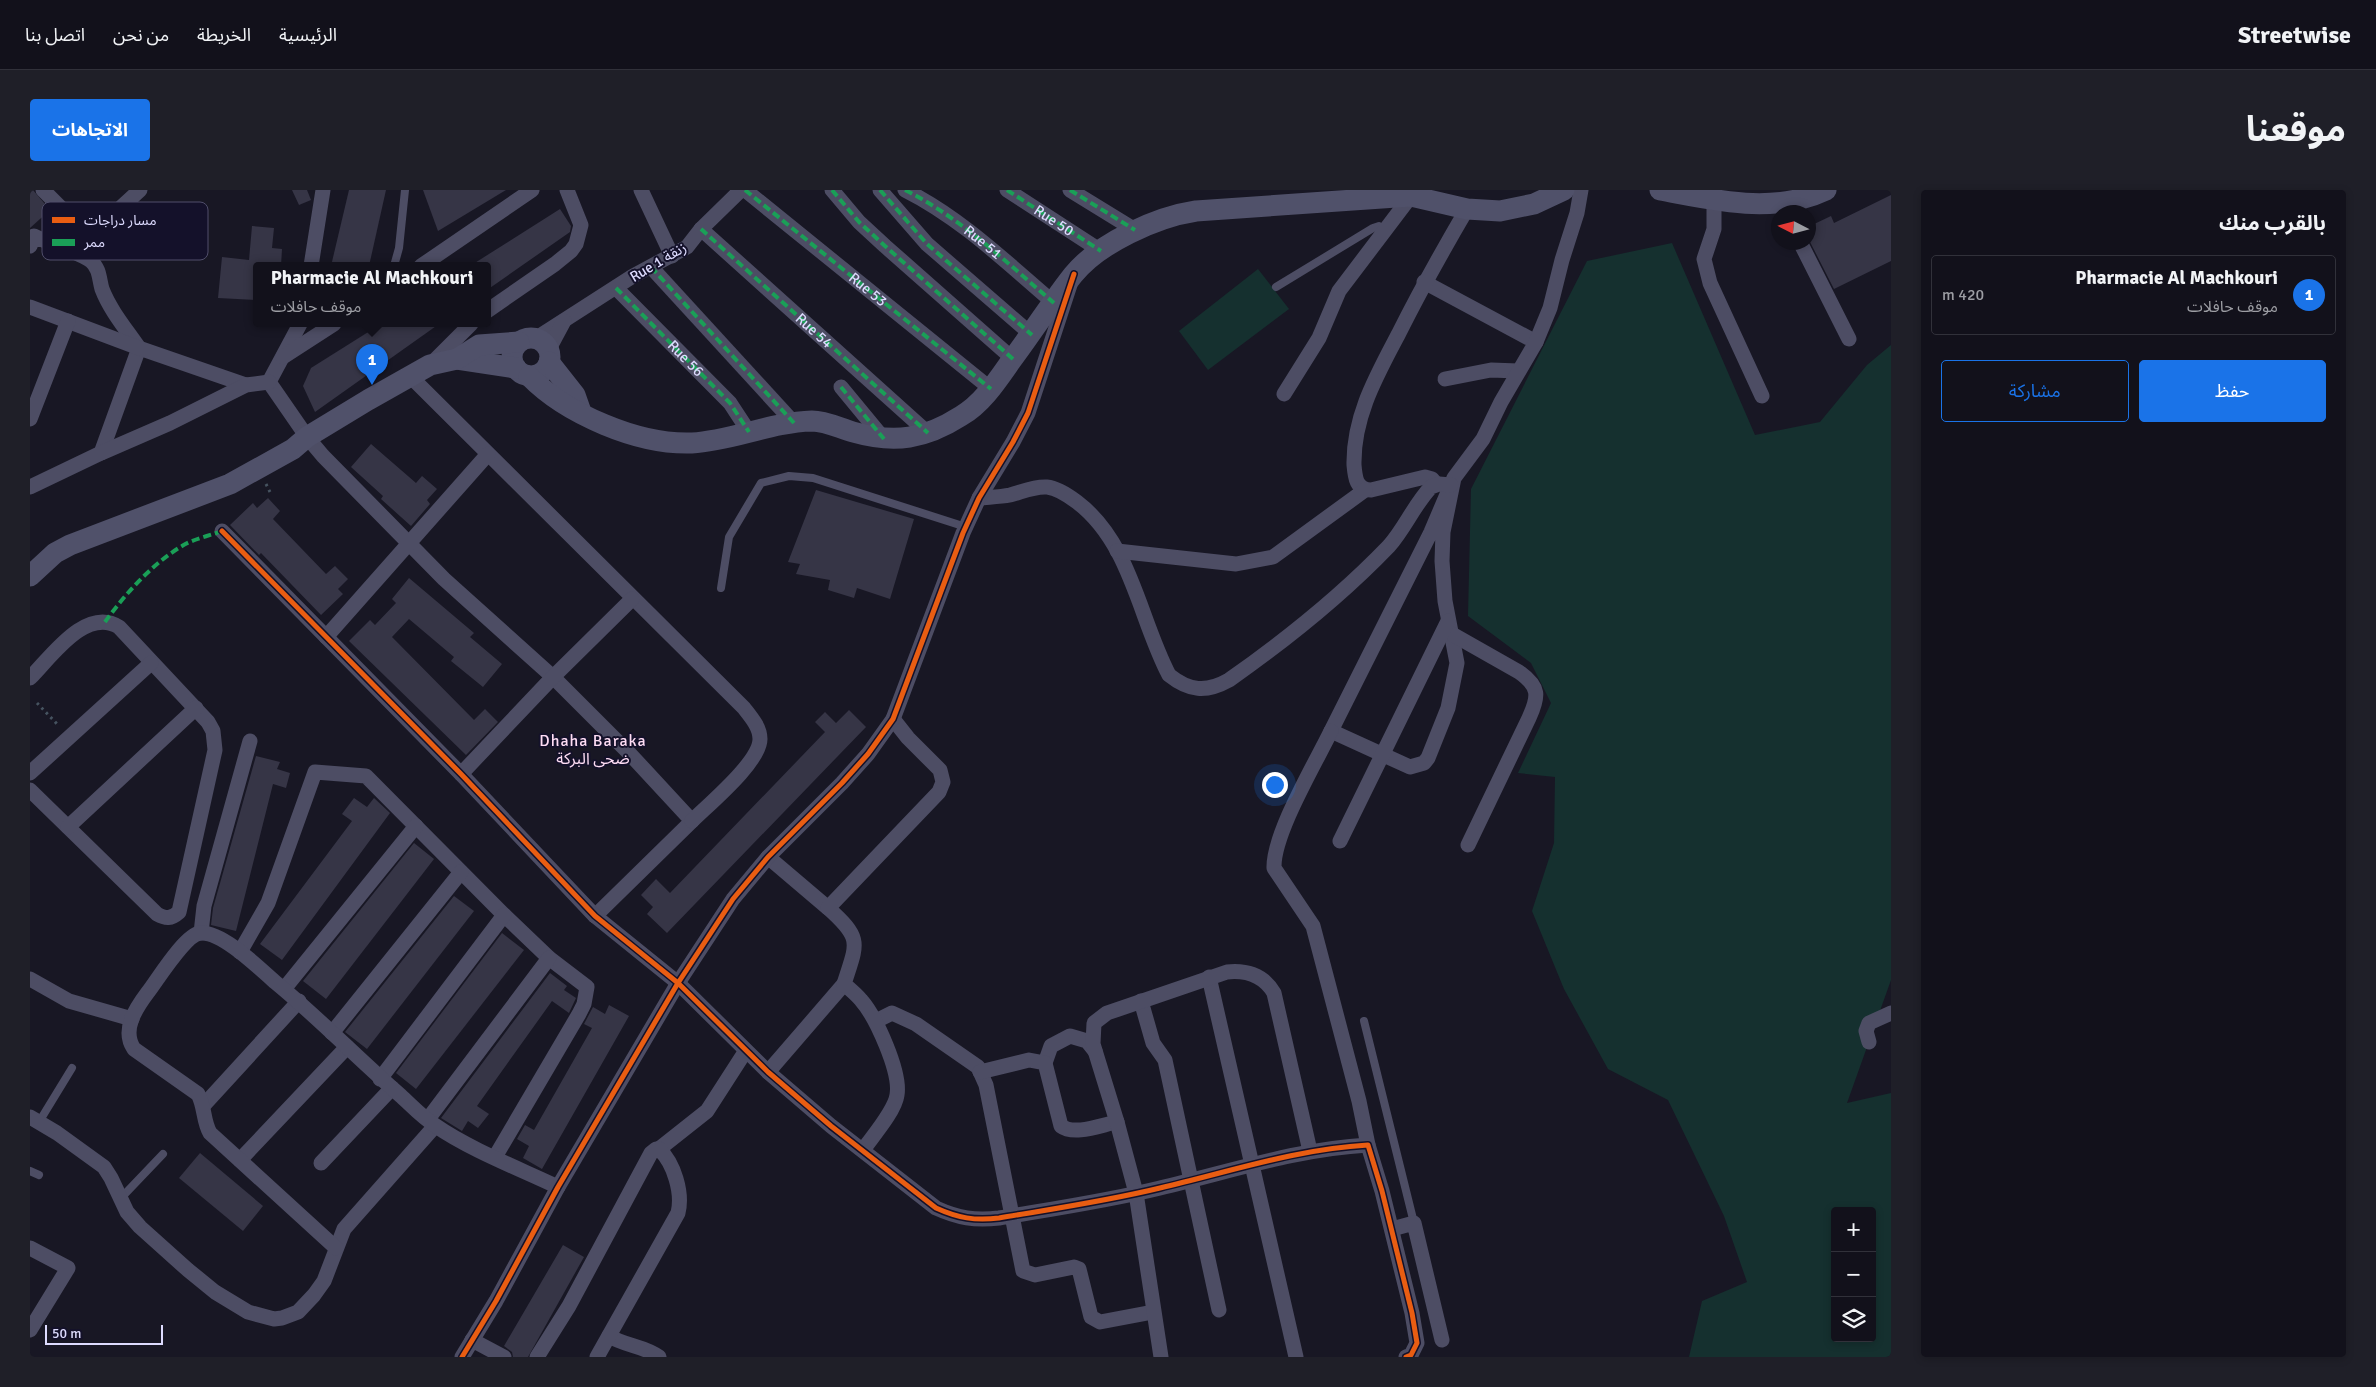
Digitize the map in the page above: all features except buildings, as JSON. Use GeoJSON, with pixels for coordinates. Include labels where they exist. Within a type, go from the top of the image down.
{"type":"FeatureCollection","features":[{"type":"Feature","properties":{"kind":"street"},"geometry":{"type":"LineString","coordinates":[[127,202],[140,190]]}},
{"type":"Feature","properties":{"kind":"street"},"geometry":{"type":"LineString","coordinates":[[312,262],[323,190]]}},
{"type":"Feature","properties":{"kind":"street"},"geometry":{"type":"LineString","coordinates":[[427,262],[532,190]]}},
{"type":"Feature","properties":{"kind":"street"},"geometry":{"type":"LineString","coordinates":[[491,308],[555,264],[571,251],[576,244],[581,225],[567,190]]}},
{"type":"Feature","properties":{"kind":"street"},"geometry":{"type":"LineString","coordinates":[[641,190],[672,256]]}},
{"type":"Feature","properties":{"kind":"street","name":"Rue 1 زنقة"},"geometry":{"type":"LineString","coordinates":[[538,348],[564,319],[687,247],[701,229],[741,190]]}},
{"type":"Feature","properties":{"kind":"street","name":"Rue 53"},"geometry":{"type":"LineString","coordinates":[[745,190],[991,389]]}},
{"type":"Feature","properties":{"kind":"street"},"geometry":{"type":"LineString","coordinates":[[832,190],[885,246],[1013,359]]}},
{"type":"Feature","properties":{"kind":"street"},"geometry":{"type":"LineString","coordinates":[[880,190],[927,244],[1032,335]]}},
{"type":"Feature","properties":{"kind":"street","name":"Rue 51"},"geometry":{"type":"LineString","coordinates":[[905,190],[927,201],[961,225],[1054,303]]}},
{"type":"Feature","properties":{"kind":"street","name":"Rue 50"},"geometry":{"type":"LineString","coordinates":[[1006,190],[1101,251]]}},
{"type":"Feature","properties":{"kind":"street"},"geometry":{"type":"LineString","coordinates":[[1070,190],[1135,230]]}},
{"type":"Feature","properties":{"kind":"street"},"geometry":{"type":"LineString","coordinates":[[538,348],[514,348],[512,356],[522,372],[551,396],[610,428],[637,437],[692,443],[794,423],[825,422],[884,439],[901,440],[928,433],[964,415],[991,389],[1032,335],[1074,274],[1101,251],[1135,230],[1176,214],[1196,211],[1432,195],[1467,209],[1515,210],[1534,204],[1564,190]]}},
{"type":"Feature","properties":{"kind":"street"},"geometry":{"type":"LineString","coordinates":[[1406,1357],[1411,1354],[1417,1343],[1412,1313],[1313,926],[1274,868],[1274,858],[1288,819],[1431,532],[1447,482],[1483,439],[1518,371],[1536,342],[1550,308],[1562,260],[1576,221],[1581,190]]}},
{"type":"Feature","properties":{"kind":"street"},"geometry":{"type":"LineString","coordinates":[[1660,190],[1714,200],[1771,207]]}},
{"type":"Feature","properties":{"kind":"street"},"geometry":{"type":"LineString","coordinates":[[1790,205],[1826,190]]}},
{"type":"Feature","properties":{"kind":"street"},"geometry":{"type":"LineString","coordinates":[[1284,394],[1319,338],[1339,290],[1411,196]]}},
{"type":"Feature","properties":{"kind":"street"},"geometry":{"type":"LineString","coordinates":[[1714,200],[1714,229],[1704,259],[1710,283],[1762,396]]}},
{"type":"Feature","properties":{"kind":"street"},"geometry":{"type":"LineString","coordinates":[[1365,490],[1356,481],[1355,470],[1357,428],[1362,410],[1424,282],[1467,209]]}},
{"type":"Feature","properties":{"kind":"street","name":"Rue 54"},"geometry":{"type":"LineString","coordinates":[[701,229],[928,433]]}},
{"type":"Feature","properties":{"kind":"street"},"geometry":{"type":"LineString","coordinates":[[1804,250],[1849,340]]}},
{"type":"Feature","properties":{"kind":"street"},"geometry":{"type":"LineString","coordinates":[[89,260],[97,268],[109,305],[138,348]]}},
{"type":"Feature","properties":{"kind":"street"},"geometry":{"type":"LineString","coordinates":[[651,267],[794,423]]}},
{"type":"Feature","properties":{"kind":"street"},"geometry":{"type":"LineString","coordinates":[[462,1357],[496,1301],[558,1187],[678,984],[733,899],[768,857],[842,784],[868,754],[893,719],[966,527],[979,498],[1028,413],[1074,274]]}},
{"type":"Feature","properties":{"kind":"street"},"geometry":{"type":"LineString","coordinates":[[1424,282],[1536,342]]}},
{"type":"Feature","properties":{"kind":"street","name":"Rue 56"},"geometry":{"type":"LineString","coordinates":[[616,288],[730,403],[749,432]]}},
{"type":"Feature","properties":{"kind":"street"},"geometry":{"type":"LineString","coordinates":[[30,307],[138,348],[246,385]]}},
{"type":"Feature","properties":{"kind":"street"},"geometry":{"type":"LineString","coordinates":[[30,419],[68,321]]}},
{"type":"Feature","properties":{"kind":"street"},"geometry":{"type":"LineString","coordinates":[[269,382],[298,327]]}},
{"type":"Feature","properties":{"kind":"street"},"geometry":{"type":"LineString","coordinates":[[282,357],[329,327]]}},
{"type":"Feature","properties":{"kind":"street"},"geometry":{"type":"LineString","coordinates":[[30,576],[56,553],[70,545],[230,484],[293,449],[307,437],[430,365],[468,327]]}},
{"type":"Feature","properties":{"kind":"street"},"geometry":{"type":"LineString","coordinates":[[430,365],[458,359],[479,345],[538,348],[575,396],[582,412]]}},
{"type":"Feature","properties":{"kind":"street"},"geometry":{"type":"LineString","coordinates":[[101,452],[138,348]]}},
{"type":"Feature","properties":{"kind":"street"},"geometry":{"type":"LineString","coordinates":[[458,359],[538,375],[545,370],[538,348]]}},
{"type":"Feature","properties":{"kind":"street"},"geometry":{"type":"LineString","coordinates":[[1445,379],[1491,370],[1518,371]]}},
{"type":"Feature","properties":{"kind":"street"},"geometry":{"type":"LineString","coordinates":[[410,376],[632,599],[744,708],[758,727],[760,737],[755,756],[595,916]]}},
{"type":"Feature","properties":{"kind":"street"},"geometry":{"type":"LineString","coordinates":[[30,487],[101,452],[170,423],[246,385],[269,382]]}},
{"type":"Feature","properties":{"kind":"street"},"geometry":{"type":"LineString","coordinates":[[269,382],[307,437],[407,542],[444,579],[553,677],[630,754],[692,821]]}},
{"type":"Feature","properties":{"kind":"street"},"geometry":{"type":"LineString","coordinates":[[840,387],[884,439]]}},
{"type":"Feature","properties":{"kind":"street"},"geometry":{"type":"LineString","coordinates":[[326,637],[407,542],[488,454]]}},
{"type":"Feature","properties":{"kind":"street"},"geometry":{"type":"LineString","coordinates":[[1117,551],[1236,564],[1273,557],[1365,490],[1425,477],[1447,482]]}},
{"type":"Feature","properties":{"kind":"street"},"geometry":{"type":"LineString","coordinates":[[979,498],[1008,496],[1049,487],[1062,492],[1086,509],[1099,522],[1117,551],[1169,675],[1185,687],[1210,688],[1229,680],[1272,651],[1330,602],[1390,545],[1428,491],[1447,482]]}},
{"type":"Feature","properties":{"kind":"street"},"geometry":{"type":"LineString","coordinates":[[1332,731],[1410,767],[1424,763],[1428,758],[1448,708],[1454,686],[1457,663],[1442,580],[1447,482]]}},
{"type":"Feature","properties":{"kind":"street"},"geometry":{"type":"LineString","coordinates":[[222,531],[461,774],[595,916],[678,984],[768,1072],[936,1208],[953,1216],[976,1221],[1136,1193],[1310,1151],[1336,1146],[1368,1145]]}},
{"type":"Feature","properties":{"kind":"street"},"geometry":{"type":"LineString","coordinates":[[461,774],[553,677],[632,599]]}},
{"type":"Feature","properties":{"kind":"street"},"geometry":{"type":"LineString","coordinates":[[30,678],[81,628],[98,622],[112,623],[119,627],[151,663],[196,708],[213,731],[215,750],[180,912],[173,918],[164,918],[157,914],[30,790]]}},
{"type":"Feature","properties":{"kind":"street"},"geometry":{"type":"LineString","coordinates":[[1340,841],[1450,627]]}},
{"type":"Feature","properties":{"kind":"street"},"geometry":{"type":"LineString","coordinates":[[1450,627],[1529,679],[1537,694],[1536,702],[1529,718],[1468,845]]}},
{"type":"Feature","properties":{"kind":"street"},"geometry":{"type":"LineString","coordinates":[[30,773],[151,663]]}},
{"type":"Feature","properties":{"kind":"street"},"geometry":{"type":"LineString","coordinates":[[68,827],[196,708]]}},
{"type":"Feature","properties":{"kind":"street"},"geometry":{"type":"LineString","coordinates":[[828,908],[942,787],[943,776],[940,770],[908,738],[893,719]]}},
{"type":"Feature","properties":{"kind":"street"},"geometry":{"type":"LineString","coordinates":[[201,933],[204,906],[250,741]]}},
{"type":"Feature","properties":{"kind":"street"},"geometry":{"type":"LineString","coordinates":[[240,952],[268,903],[315,772],[366,776],[504,916],[549,958],[587,987],[584,1004],[495,1157]]}},
{"type":"Feature","properties":{"kind":"street"},"geometry":{"type":"LineString","coordinates":[[284,989],[416,826]]}},
{"type":"Feature","properties":{"kind":"street"},"geometry":{"type":"LineString","coordinates":[[768,857],[846,924],[852,932],[855,942],[844,984],[768,1072]]}},
{"type":"Feature","properties":{"kind":"street"},"geometry":{"type":"LineString","coordinates":[[332,1033],[461,872]]}},
{"type":"Feature","properties":{"kind":"street"},"geometry":{"type":"LineString","coordinates":[[321,1164],[386,1084],[504,916]]}},
{"type":"Feature","properties":{"kind":"street"},"geometry":{"type":"LineString","coordinates":[[336,1248],[210,1133],[205,1124],[203,1106],[198,1094],[194,1090],[134,1049],[129,1042],[128,1028],[146,994],[184,944],[196,934],[201,933],[213,936],[240,952],[299,1001],[386,1084],[432,1123],[495,1157],[558,1187]]}},
{"type":"Feature","properties":{"kind":"street"},"geometry":{"type":"LineString","coordinates":[[34,1120],[57,1133],[104,1168],[127,1212],[140,1227],[215,1292],[248,1312],[262,1317],[282,1318],[298,1312],[324,1281],[344,1229],[432,1123],[549,958]]}},
{"type":"Feature","properties":{"kind":"street"},"geometry":{"type":"LineString","coordinates":[[1161,1357],[1136,1193],[1096,1053],[1092,1035],[1094,1023],[1107,1013],[1209,977],[1236,971],[1254,975],[1268,984],[1274,994],[1310,1151]]}},
{"type":"Feature","properties":{"kind":"street"},"geometry":{"type":"LineString","coordinates":[[1209,977],[1296,1357]]}},
{"type":"Feature","properties":{"kind":"street"},"geometry":{"type":"LineString","coordinates":[[30,979],[69,1001],[132,1019]]}},
{"type":"Feature","properties":{"kind":"street"},"geometry":{"type":"LineString","coordinates":[[844,984],[860,998],[876,1021],[895,1075],[898,1095],[894,1105],[863,1150]]}},
{"type":"Feature","properties":{"kind":"street"},"geometry":{"type":"LineString","coordinates":[[203,1106],[299,1001]]}},
{"type":"Feature","properties":{"kind":"street"},"geometry":{"type":"LineString","coordinates":[[1141,1002],[1153,1043],[1166,1060],[1189,1180],[1218,1310]]}},
{"type":"Feature","properties":{"kind":"street"},"geometry":{"type":"LineString","coordinates":[[876,1021],[892,1013],[916,1024],[978,1067],[986,1085],[1023,1270],[1035,1275],[1074,1267],[1079,1269],[1091,1317],[1095,1321],[1100,1322],[1153,1312]]}},
{"type":"Feature","properties":{"kind":"street"},"geometry":{"type":"LineString","coordinates":[[1869,1042],[1866,1031],[1869,1023],[1891,1013]]}},
{"type":"Feature","properties":{"kind":"street"},"geometry":{"type":"LineString","coordinates":[[1096,1053],[1087,1040],[1070,1036],[1051,1046],[1045,1063],[1061,1126],[1067,1130],[1077,1130],[1117,1122]]}},
{"type":"Feature","properties":{"kind":"street"},"geometry":{"type":"LineString","coordinates":[[240,1160],[347,1047]]}},
{"type":"Feature","properties":{"kind":"street"},"geometry":{"type":"LineString","coordinates":[[537,1357],[569,1306],[651,1153],[656,1149],[659,1150],[707,1111],[746,1052]]}},
{"type":"Feature","properties":{"kind":"street"},"geometry":{"type":"LineString","coordinates":[[980,1072],[1029,1060],[1045,1063]]}},
{"type":"Feature","properties":{"kind":"street"},"geometry":{"type":"LineString","coordinates":[[597,1357],[678,1213],[679,1190],[670,1166],[659,1150]]}},
{"type":"Feature","properties":{"kind":"street"},"geometry":{"type":"LineString","coordinates":[[1392,1229],[1414,1223],[1442,1340]]}},
{"type":"Feature","properties":{"kind":"street"},"geometry":{"type":"LineString","coordinates":[[30,1248],[68,1268],[30,1330]]}},
{"type":"Feature","properties":{"kind":"street"},"geometry":{"type":"LineString","coordinates":[[609,1336],[621,1343],[652,1352],[659,1357]]}},
{"type":"Feature","properties":{"kind":"street"},"geometry":{"type":"LineString","coordinates":[[472,1340],[504,1357]]}},
{"type":"Feature","properties":{"kind":"lane"},"geometry":{"type":"LineString","coordinates":[[395,262],[399,248],[405,190]]}},
{"type":"Feature","properties":{"kind":"lane"},"geometry":{"type":"LineString","coordinates":[[1276,287],[1372,228],[1379,226],[1385,230]]}},
{"type":"Feature","properties":{"kind":"lane"},"geometry":{"type":"LineString","coordinates":[[721,588],[729,537],[754,493],[761,483],[789,476],[813,478],[966,527]]}},
{"type":"Feature","properties":{"kind":"lane"},"geometry":{"type":"LineString","coordinates":[[1364,1021],[1414,1223]]}},
{"type":"Feature","properties":{"kind":"lane"},"geometry":{"type":"LineString","coordinates":[[34,1120],[72,1068]]}},
{"type":"Feature","properties":{"kind":"lane"},"geometry":{"type":"LineString","coordinates":[[121,1198],[163,1154]]}},
{"type":"Feature","properties":{"kind":"lane"},"geometry":{"type":"LineString","coordinates":[[30,1171],[39,1175]]}},
{"type":"Feature","properties":{"kind":"path"},"geometry":{"type":"LineString","coordinates":[[37,703],[69,736]]}},
{"type":"Feature","properties":{"kind":"green space"},"geometry":{"type":"Polygon","coordinates":[[[1672,243],[1755,435],[1820,422],[1867,365],[1891,345],[1891,980],[1847,1103],[1891,1093],[1891,1357],[1689,1357],[1702,1301],[1747,1282],[1724,1216],[1668,1100],[1608,1069],[1564,989],[1532,911],[1554,843],[1555,777],[1518,773],[1551,703],[1531,663],[1468,616],[1471,489],[1587,261],[1672,243]]]}},
{"type":"Feature","properties":{"kind":"green space"},"geometry":{"type":"Polygon","coordinates":[[[1258,269],[1289,309],[1208,370],[1179,331],[1258,269]]]}},
{"type":"Feature","properties":{"kind":"marked path"},"geometry":{"type":"LineString","coordinates":[[745,190],[991,389]]}},
{"type":"Feature","properties":{"kind":"marked path"},"geometry":{"type":"LineString","coordinates":[[832,190],[859,222],[1013,359]]}},
{"type":"Feature","properties":{"kind":"marked path"},"geometry":{"type":"LineString","coordinates":[[880,190],[927,244],[1032,335]]}},
{"type":"Feature","properties":{"kind":"marked path"},"geometry":{"type":"LineString","coordinates":[[905,190],[926,201],[964,228],[1054,303]]}},
{"type":"Feature","properties":{"kind":"marked path"},"geometry":{"type":"LineString","coordinates":[[1007,190],[1101,251]]}},
{"type":"Feature","properties":{"kind":"marked path"},"geometry":{"type":"LineString","coordinates":[[1070,190],[1135,230]]}},
{"type":"Feature","properties":{"kind":"marked path"},"geometry":{"type":"LineString","coordinates":[[701,229],[928,433]]}},
{"type":"Feature","properties":{"kind":"marked path"},"geometry":{"type":"LineString","coordinates":[[651,267],[794,423]]}},
{"type":"Feature","properties":{"kind":"marked path"},"geometry":{"type":"LineString","coordinates":[[616,288],[730,403],[749,432]]}},
{"type":"Feature","properties":{"kind":"marked path"},"geometry":{"type":"LineString","coordinates":[[841,387],[884,439]]}},
{"type":"Feature","properties":{"kind":"marked path"},"geometry":{"type":"LineString","coordinates":[[105,622],[140,580],[171,553],[196,539],[222,531],[224,534]]}},
{"type":"Feature","properties":{"kind":"cycle path"},"geometry":{"type":"LineString","coordinates":[[462,1357],[496,1301],[558,1187],[678,983],[733,899],[768,857],[842,783],[868,754],[893,719],[963,533],[979,498],[1028,413],[1074,274]]}},
{"type":"Feature","properties":{"kind":"cycle path"},"geometry":{"type":"LineString","coordinates":[[222,531],[461,774],[595,916],[678,983],[768,1072],[831,1126],[936,1208],[967,1218],[999,1218],[1140,1193],[1289,1156],[1341,1147],[1368,1145],[1382,1191],[1412,1313],[1417,1343],[1411,1355],[1406,1357]]}},
{"type":"Feature","properties":{"kind":"place","name":"Pharmacie Al Machkouri"},"geometry":{"type":"Point","coordinates":[372,385]}},
{"type":"Feature","properties":{"kind":"district","name":"Dhaha Baraka ضحى البركة"},"geometry":{"type":"Point","coordinates":[593,750]}}]}
